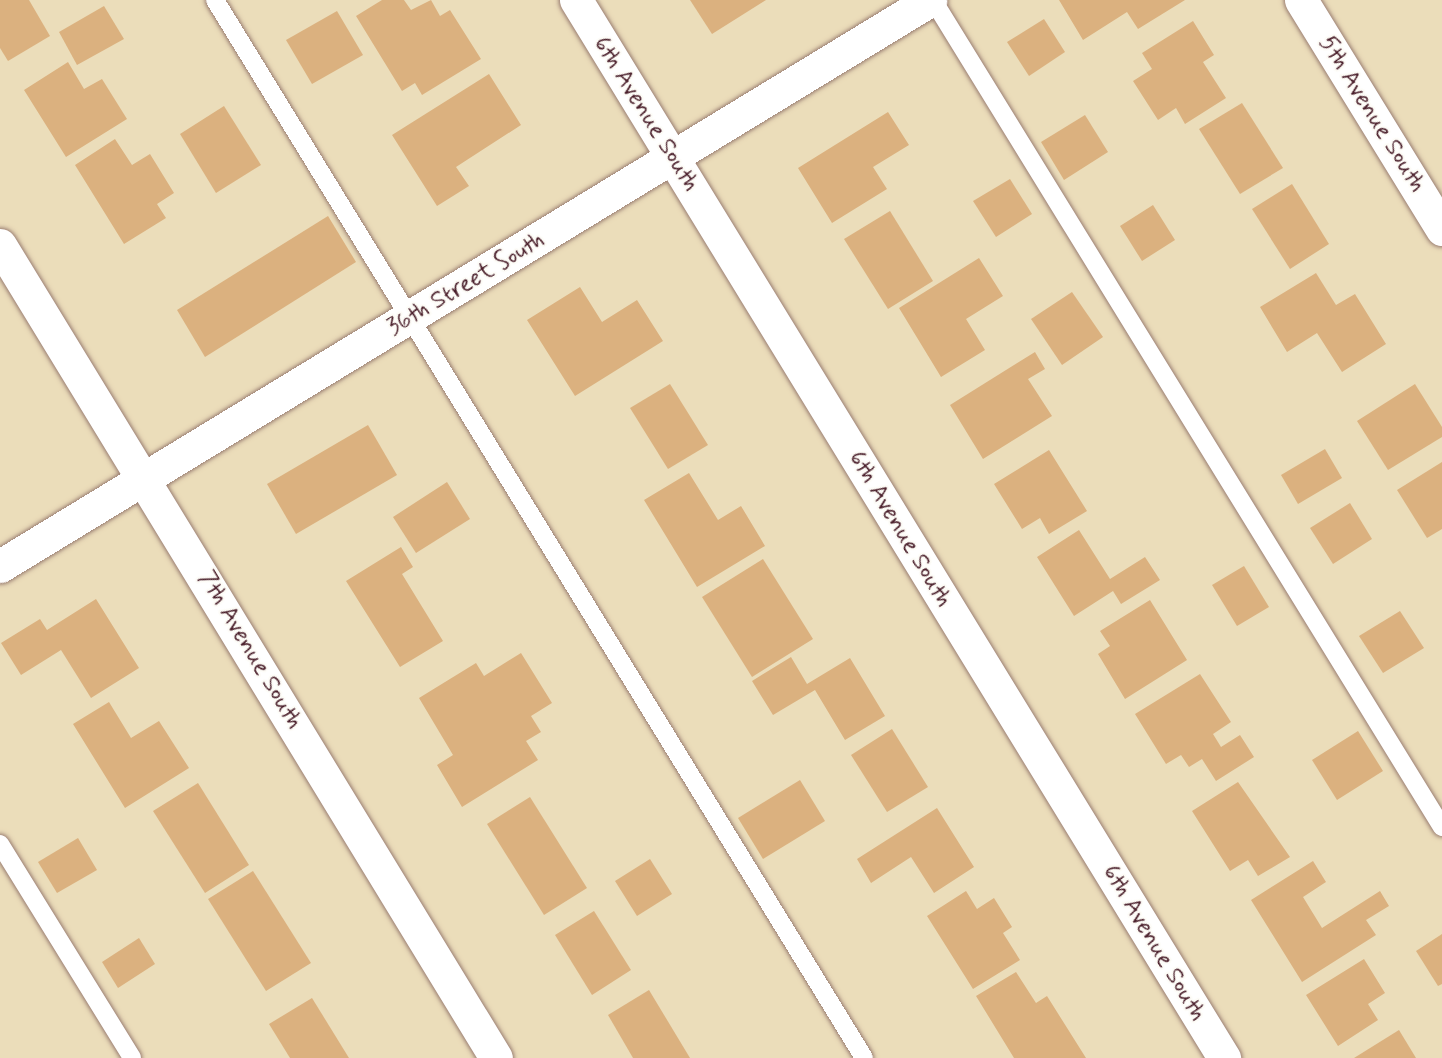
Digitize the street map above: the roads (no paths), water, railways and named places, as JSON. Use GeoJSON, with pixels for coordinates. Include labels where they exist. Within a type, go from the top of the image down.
{"type":"FeatureCollection","features":[{"type":"Feature","properties":{"kind":"street","name":"6th Avenue South"},"geometry":{"type":"LineString","coordinates":[[576,0],[1224,1058]]}},
{"type":"Feature","properties":{"kind":"street","name":"36th Street South"},"geometry":{"type":"LineString","coordinates":[[0,566],[674,159],[932,0]]}},
{"type":"Feature","properties":{"kind":"street","name":"5th Avenue South"},"geometry":{"type":"LineString","coordinates":[[1301,0],[1442,229]]}},
{"type":"Feature","properties":{"kind":"street","name":"7th Avenue South"},"geometry":{"type":"LineString","coordinates":[[0,245],[145,477],[496,1058]]}},
{"type":"Feature","properties":{"kind":"lane"},"geometry":{"type":"LineString","coordinates":[[214,0],[411,317],[864,1058]]}},
{"type":"Feature","properties":{"kind":"lane"},"geometry":{"type":"LineString","coordinates":[[932,0],[1442,827]]}},
{"type":"Feature","properties":{"kind":"lane"},"geometry":{"type":"LineString","coordinates":[[0,844],[132,1058]]}}]}
